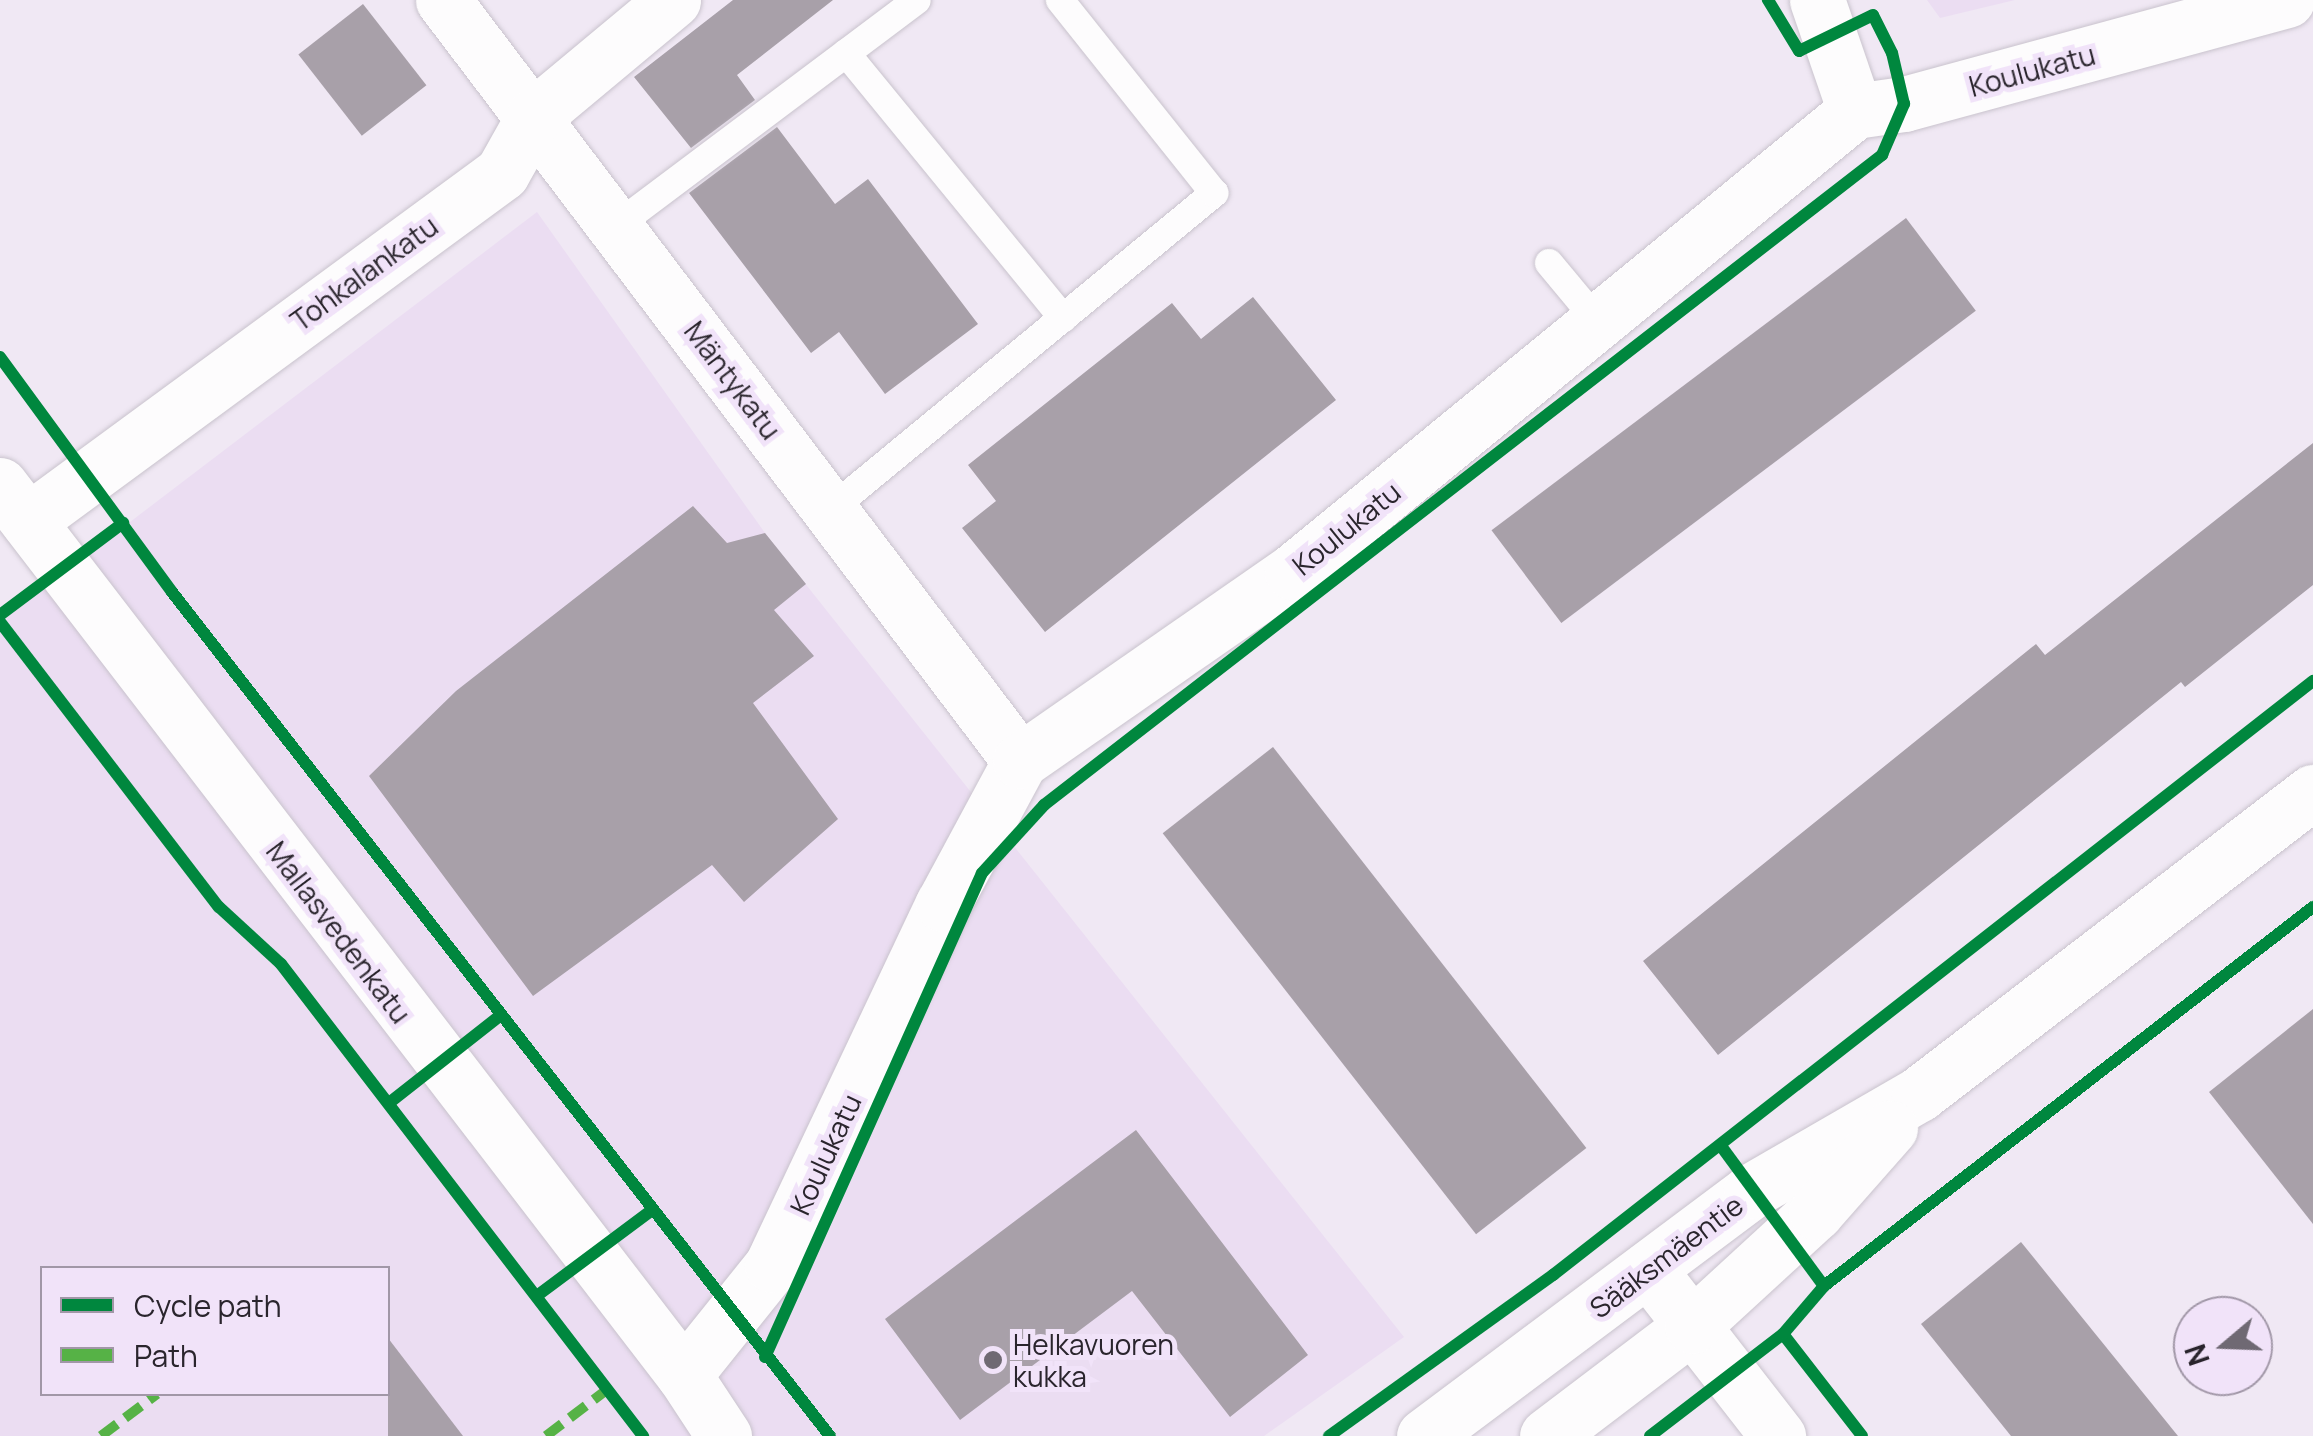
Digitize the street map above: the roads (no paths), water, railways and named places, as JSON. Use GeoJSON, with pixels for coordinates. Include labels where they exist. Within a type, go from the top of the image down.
{"type":"FeatureCollection","features":[{"type":"Feature","properties":{"kind":"street","name":"Mäntykatu"},"geometry":{"type":"LineString","coordinates":[[443,0],[1020,761]]}},
{"type":"Feature","properties":{"kind":"street","name":"Tohkalankatu"},"geometry":{"type":"LineString","coordinates":[[14,503],[502,173],[534,116],[673,0]]}},
{"type":"Feature","properties":{"kind":"street"},"geometry":{"type":"LineString","coordinates":[[1816,0],[1855,111]]}},
{"type":"Feature","properties":{"kind":"street","name":"Koulukatu"},"geometry":{"type":"LineString","coordinates":[[684,1375],[772,1265],[943,904],[1020,761],[1292,572],[1855,111],[1904,104],[2286,0]]}},
{"type":"Feature","properties":{"kind":"street","name":"Mallasvedenkatu"},"geometry":{"type":"LineString","coordinates":[[14,503],[684,1375],[724,1436]]}},
{"type":"Feature","properties":{"kind":"street","name":"Sääksmäentie"},"geometry":{"type":"LineString","coordinates":[[1424,1436],[1752,1191],[1919,1094],[2313,792]]}},
{"type":"Feature","properties":{"kind":"street","name":"Sääksmäentie"},"geometry":{"type":"LineString","coordinates":[[1547,1436],[1692,1326],[1816,1212],[1919,1094]]}},
{"type":"Feature","properties":{"kind":"street"},"geometry":{"type":"LineString","coordinates":[[1648,1269],[1778,1436]]}},
{"type":"Feature","properties":{"kind":"street","name":"Mallasvedenkatu"},"geometry":{"type":"LineString","coordinates":[[684,1375],[751,1436]]}},
{"type":"Feature","properties":{"kind":"lane"},"geometry":{"type":"LineString","coordinates":[[616,226],[917,0]]}},
{"type":"Feature","properties":{"kind":"lane"},"geometry":{"type":"LineString","coordinates":[[831,509],[1214,193],[1060,0]]}},
{"type":"Feature","properties":{"kind":"lane"},"geometry":{"type":"LineString","coordinates":[[846,54],[1063,318]]}},
{"type":"Feature","properties":{"kind":"lane"},"geometry":{"type":"LineString","coordinates":[[1549,263],[1599,323]]}},
{"type":"Feature","properties":{"kind":"place","name":"Helkavuoren kukka"},"geometry":{"type":"Point","coordinates":[993,1360]}}]}
